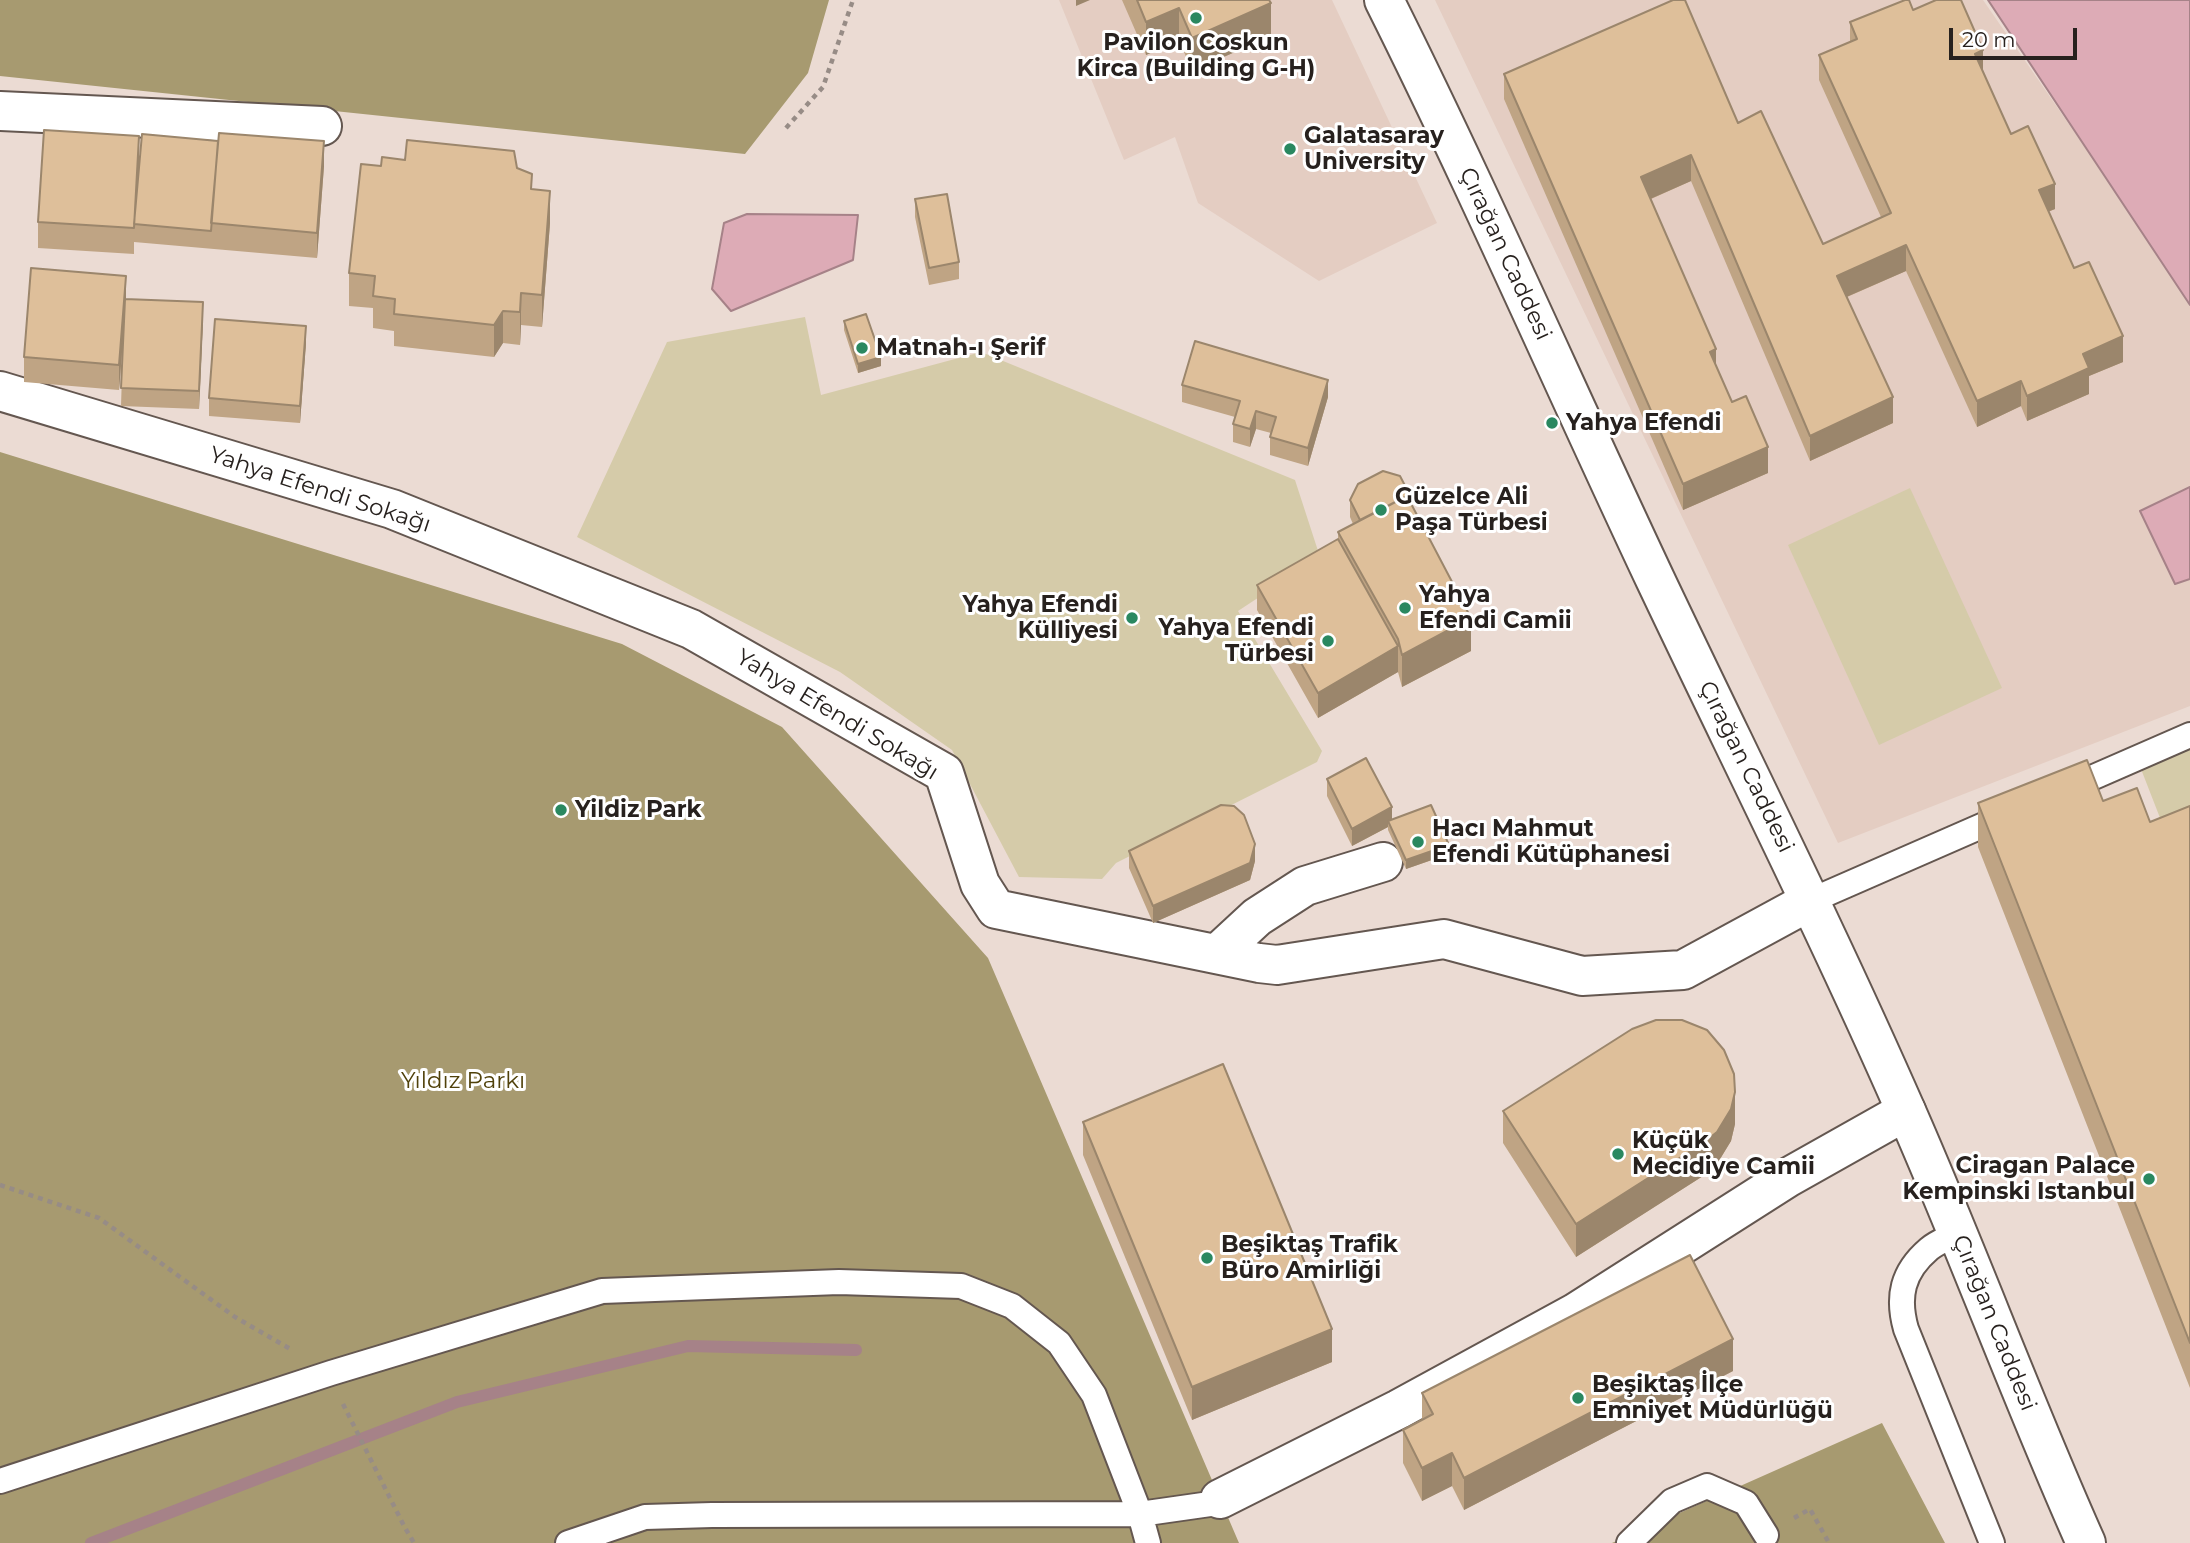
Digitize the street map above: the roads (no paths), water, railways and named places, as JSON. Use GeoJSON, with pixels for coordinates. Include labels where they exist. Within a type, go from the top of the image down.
{"type":"FeatureCollection","features":[{"type":"Feature","properties":{"kind":"street","name":"Çırağan Caddesi"},"geometry":{"type":"LineString","coordinates":[[1384,0],[1427,86],[1654,577],[1810,901],[1906,1111],[2041,1441],[2086,1543]]}},
{"type":"Feature","properties":{"kind":"street"},"geometry":{"type":"LineString","coordinates":[[0,111],[322,126]]}},
{"type":"Feature","properties":{"kind":"street","name":"Yahya Efendi Sokağı"},"geometry":{"type":"LineString","coordinates":[[0,391],[392,509],[691,629],[944,773],[980,884],[996,909],[1277,965],[1444,939],[1582,976],[1683,970],[1810,901]]}},
{"type":"Feature","properties":{"kind":"street"},"geometry":{"type":"LineString","coordinates":[[1217,954],[1257,917],[1305,887],[1383,862]]}},
{"type":"Feature","properties":{"kind":"street"},"geometry":{"type":"LineString","coordinates":[[1220,1499],[1399,1409],[1575,1313],[1787,1178],[1906,1111]]}},
{"type":"Feature","properties":{"kind":"lane"},"geometry":{"type":"LineString","coordinates":[[1810,901],[2190,735]]}},
{"type":"Feature","properties":{"kind":"lane"},"geometry":{"type":"LineString","coordinates":[[1958,1233],[1929,1249],[1913,1268],[1901,1289],[1900,1309],[1992,1543]]}},
{"type":"Feature","properties":{"kind":"lane"},"geometry":{"type":"LineString","coordinates":[[0,1481],[331,1373],[602,1291],[839,1282],[961,1286],[1012,1306],[1059,1343],[1094,1395],[1149,1543]]}},
{"type":"Feature","properties":{"kind":"lane"},"geometry":{"type":"LineString","coordinates":[[1629,1543],[1671,1501],[1707,1486],[1746,1503],[1766,1535]]}},
{"type":"Feature","properties":{"kind":"lane"},"geometry":{"type":"LineString","coordinates":[[568,1543],[645,1517],[1140,1514],[1210,1504],[1220,1499]]}},
{"type":"Feature","properties":{"kind":"waterway"},"geometry":{"type":"LineString","coordinates":[[91,1543],[457,1402],[688,1346],[856,1350]]}},
{"type":"Feature","properties":{"kind":"place","name":"Pavilon Coskun Kirca (Building G-H)"},"geometry":{"type":"Point","coordinates":[1196,18]}},
{"type":"Feature","properties":{"kind":"place","name":"Galatasaray University"},"geometry":{"type":"Point","coordinates":[1290,149]}},
{"type":"Feature","properties":{"kind":"place","name":"Matnah-ı Şerif"},"geometry":{"type":"Point","coordinates":[862,348]}},
{"type":"Feature","properties":{"kind":"place","name":"Yahya Efendi"},"geometry":{"type":"Point","coordinates":[1552,423]}},
{"type":"Feature","properties":{"kind":"place","name":"Güzelce Ali Paşa Türbesi"},"geometry":{"type":"Point","coordinates":[1381,510]}},
{"type":"Feature","properties":{"kind":"place","name":"Yahya Efendi Camii"},"geometry":{"type":"Point","coordinates":[1405,608]}},
{"type":"Feature","properties":{"kind":"place","name":"Yahya Efendi Külliyesi"},"geometry":{"type":"Point","coordinates":[1132,618]}},
{"type":"Feature","properties":{"kind":"place","name":"Yahya Efendi Türbesi"},"geometry":{"type":"Point","coordinates":[1328,641]}},
{"type":"Feature","properties":{"kind":"place","name":"Yildiz Park"},"geometry":{"type":"Point","coordinates":[561,810]}},
{"type":"Feature","properties":{"kind":"place","name":"Hacı Mahmut Efendi Kütüphanesi"},"geometry":{"type":"Point","coordinates":[1418,842]}},
{"type":"Feature","properties":{"kind":"place","name":"Küçük Mecidiye Camii"},"geometry":{"type":"Point","coordinates":[1618,1154]}},
{"type":"Feature","properties":{"kind":"place","name":"Ciragan Palace Kempinski Istanbul"},"geometry":{"type":"Point","coordinates":[2149,1179]}},
{"type":"Feature","properties":{"kind":"place","name":"Beşiktaş Trafik Büro Amirliği"},"geometry":{"type":"Point","coordinates":[1207,1258]}},
{"type":"Feature","properties":{"kind":"place","name":"Beşiktaş İlçe Emniyet Müdürlüğü"},"geometry":{"type":"Point","coordinates":[1578,1398]}},
{"type":"Feature","properties":{"kind":"park label","name":"Yıldız Parkı"},"geometry":{"type":"Point","coordinates":[463,1081]}}]}
